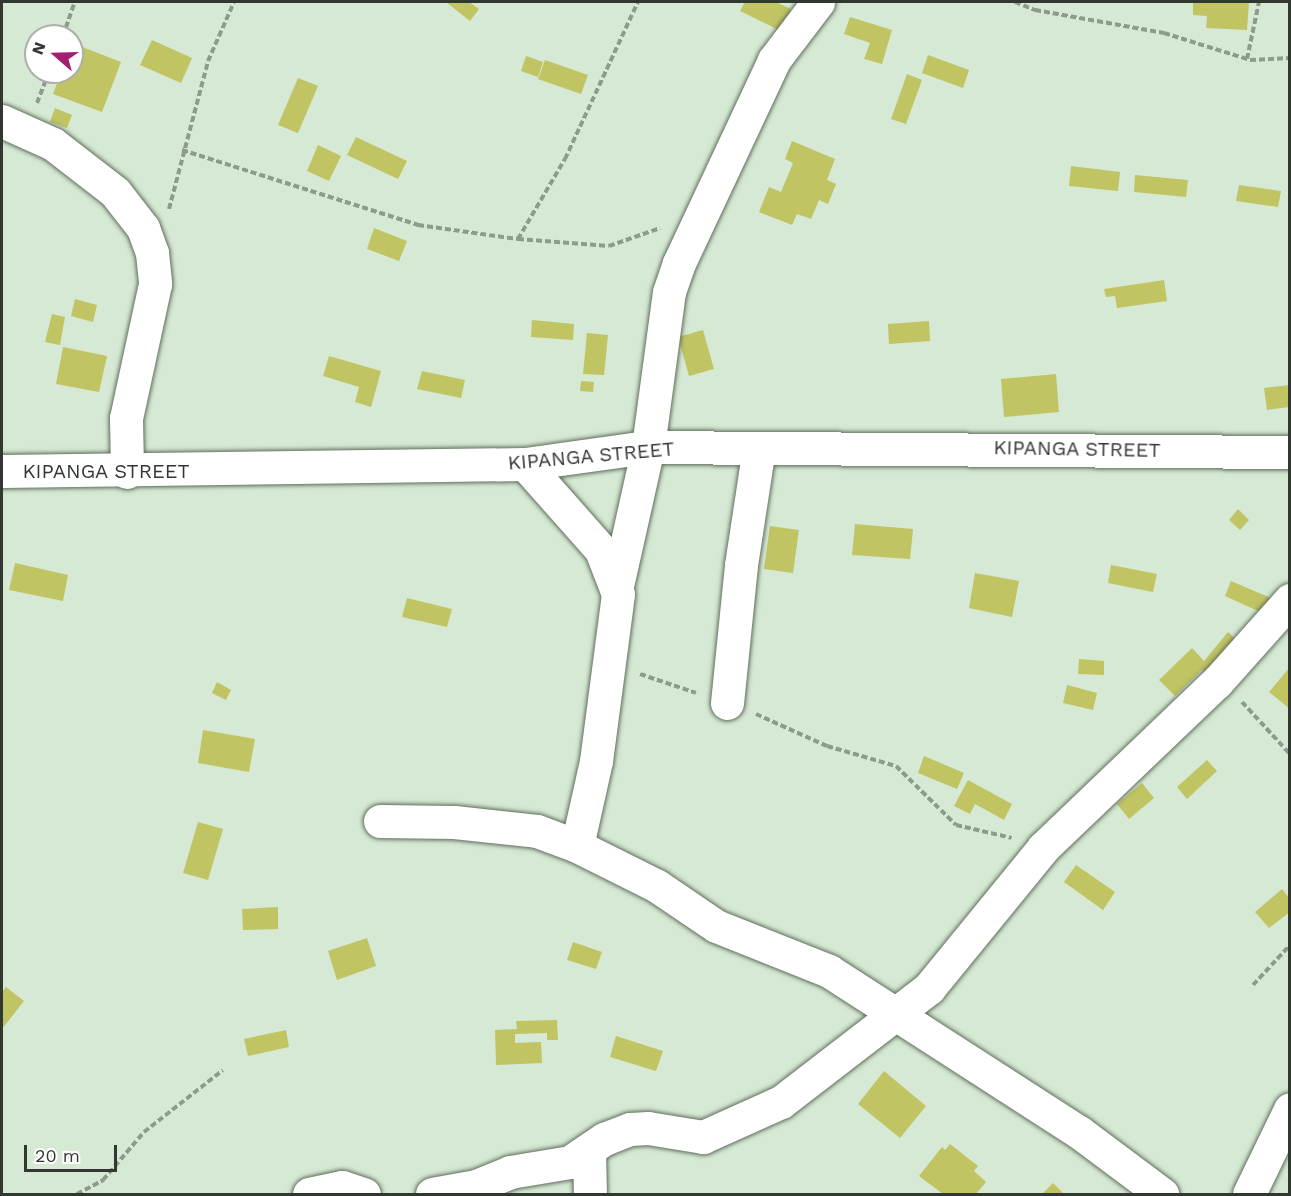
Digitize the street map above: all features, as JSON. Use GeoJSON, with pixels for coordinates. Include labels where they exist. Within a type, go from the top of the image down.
{"type":"FeatureCollection","features":[{"type":"Feature","properties":{"kind":"street"},"geometry":{"type":"LineString","coordinates":[[577,846],[596,761],[611,664],[617,586],[648,447],[669,292],[704,208],[774,60],[818,2]]}},
{"type":"Feature","properties":{"kind":"street"},"geometry":{"type":"LineString","coordinates":[[2,121],[53,144],[115,192],[143,228],[152,253],[155,284],[126,418],[127,472]]}},
{"type":"Feature","properties":{"kind":"street","name":"KIPANGA STREET"},"geometry":{"type":"LineString","coordinates":[[2,471],[127,472],[525,464],[648,447],[1290,453]]}},
{"type":"Feature","properties":{"kind":"street"},"geometry":{"type":"LineString","coordinates":[[727,703],[741,565],[759,448]]}},
{"type":"Feature","properties":{"kind":"street"},"geometry":{"type":"LineString","coordinates":[[525,464],[601,550],[617,586]]}},
{"type":"Feature","properties":{"kind":"street"},"geometry":{"type":"LineString","coordinates":[[432,1194],[476,1186],[510,1173],[570,1162],[604,1139],[630,1129],[648,1128],[703,1137],[781,1102],[929,988],[1043,848],[1225,673],[1290,600]]}},
{"type":"Feature","properties":{"kind":"street"},"geometry":{"type":"LineString","coordinates":[[380,821],[454,822],[537,831],[577,846],[657,886],[716,926],[829,971],[1079,1132],[1162,1194]]}},
{"type":"Feature","properties":{"kind":"street"},"geometry":{"type":"LineString","coordinates":[[1249,1194],[1290,1109]]}},
{"type":"Feature","properties":{"kind":"street"},"geometry":{"type":"LineString","coordinates":[[589,1151],[591,1194]]}},
{"type":"Feature","properties":{"kind":"street"},"geometry":{"type":"LineString","coordinates":[[309,1194],[342,1187],[364,1194]]}},
{"type":"Feature","properties":{"kind":"path"},"geometry":{"type":"LineString","coordinates":[[67,24],[75,2]]}},
{"type":"Feature","properties":{"kind":"path"},"geometry":{"type":"LineString","coordinates":[[167,215],[182,150],[208,60],[234,2]]}},
{"type":"Feature","properties":{"kind":"path"},"geometry":{"type":"LineString","coordinates":[[518,239],[565,159],[638,2]]}},
{"type":"Feature","properties":{"kind":"path"},"geometry":{"type":"LineString","coordinates":[[1015,2],[1035,10],[1164,33],[1247,59],[1290,58]]}},
{"type":"Feature","properties":{"kind":"path"},"geometry":{"type":"LineString","coordinates":[[1247,59],[1259,2]]}},
{"type":"Feature","properties":{"kind":"path"},"geometry":{"type":"LineString","coordinates":[[182,150],[418,225],[518,239],[609,246],[626,243],[704,208]]}},
{"type":"Feature","properties":{"kind":"path"},"geometry":{"type":"LineString","coordinates":[[611,664],[727,703],[827,746],[896,766],[914,780],[946,818],[964,829],[996,833],[1043,848]]}},
{"type":"Feature","properties":{"kind":"path"},"geometry":{"type":"LineString","coordinates":[[1225,673],[1234,692],[1290,754]]}},
{"type":"Feature","properties":{"kind":"path"},"geometry":{"type":"LineString","coordinates":[[1253,985],[1290,945]]}},
{"type":"Feature","properties":{"kind":"path"},"geometry":{"type":"LineString","coordinates":[[77,1194],[103,1180],[144,1132],[223,1070]]}},
{"type":"Feature","properties":{"kind":"building"},"geometry":{"type":"Polygon","coordinates":[[[446,2],[469,2],[479,9],[470,21],[446,2]]]}},
{"type":"Feature","properties":{"kind":"building"},"geometry":{"type":"Polygon","coordinates":[[[745,2],[776,2],[791,9],[781,31],[740,11],[745,2]]]}},
{"type":"Feature","properties":{"kind":"building"},"geometry":{"type":"Polygon","coordinates":[[[1193,2],[1249,2],[1247,30],[1206,28],[1207,16],[1193,15],[1193,2]]]}},
{"type":"Feature","properties":{"kind":"building"},"geometry":{"type":"Polygon","coordinates":[[[850,17],[892,30],[882,64],[864,59],[870,43],[844,34],[850,17]]]}},
{"type":"Feature","properties":{"kind":"building"},"geometry":{"type":"Polygon","coordinates":[[[152,40],[192,58],[181,83],[140,65],[152,40]]]}},
{"type":"Feature","properties":{"kind":"building"},"geometry":{"type":"Polygon","coordinates":[[[84,48],[121,62],[102,112],[53,94],[57,84],[84,84],[84,48]]]}},
{"type":"Feature","properties":{"kind":"building"},"geometry":{"type":"Polygon","coordinates":[[[928,55],[969,70],[963,88],[922,73],[928,55]]]}},
{"type":"Feature","properties":{"kind":"building"},"geometry":{"type":"Polygon","coordinates":[[[526,56],[543,62],[538,77],[521,71],[526,56]]]}},
{"type":"Feature","properties":{"kind":"building"},"geometry":{"type":"Polygon","coordinates":[[[545,60],[588,75],[581,94],[538,79],[545,60]]]}},
{"type":"Feature","properties":{"kind":"building"},"geometry":{"type":"Polygon","coordinates":[[[907,74],[922,80],[906,124],[891,119],[907,74]]]}},
{"type":"Feature","properties":{"kind":"building"},"geometry":{"type":"Polygon","coordinates":[[[298,78],[318,86],[298,133],[278,125],[298,78]]]}},
{"type":"Feature","properties":{"kind":"building"},"geometry":{"type":"Polygon","coordinates":[[[55,108],[72,115],[67,128],[50,122],[55,108]]]}},
{"type":"Feature","properties":{"kind":"building"},"geometry":{"type":"Polygon","coordinates":[[[356,137],[407,161],[398,179],[347,155],[356,137]]]}},
{"type":"Feature","properties":{"kind":"building"},"geometry":{"type":"Polygon","coordinates":[[[792,141],[835,159],[827,180],[836,184],[828,204],[819,200],[811,219],[797,214],[792,225],[759,212],[769,187],[781,192],[793,163],[785,159],[792,141]]]}},
{"type":"Feature","properties":{"kind":"building"},"geometry":{"type":"Polygon","coordinates":[[[318,145],[341,156],[329,181],[307,171],[318,145]]]}},
{"type":"Feature","properties":{"kind":"building"},"geometry":{"type":"Polygon","coordinates":[[[1071,166],[1120,172],[1118,191],[1069,186],[1071,166]]]}},
{"type":"Feature","properties":{"kind":"building"},"geometry":{"type":"Polygon","coordinates":[[[1135,175],[1188,180],[1186,197],[1134,192],[1135,175]]]}},
{"type":"Feature","properties":{"kind":"building"},"geometry":{"type":"Polygon","coordinates":[[[1239,185],[1281,191],[1278,207],[1236,201],[1239,185]]]}},
{"type":"Feature","properties":{"kind":"building"},"geometry":{"type":"Polygon","coordinates":[[[374,228],[407,241],[399,261],[367,249],[374,228]]]}},
{"type":"Feature","properties":{"kind":"building"},"geometry":{"type":"Polygon","coordinates":[[[1164,280],[1167,301],[1117,308],[1115,296],[1106,297],[1104,289],[1164,280]]]}},
{"type":"Feature","properties":{"kind":"building"},"geometry":{"type":"Polygon","coordinates":[[[75,299],[97,305],[93,322],[71,316],[75,299]]]}},
{"type":"Feature","properties":{"kind":"building"},"geometry":{"type":"Polygon","coordinates":[[[52,314],[65,317],[60,345],[45,342],[52,314]]]}},
{"type":"Feature","properties":{"kind":"building"},"geometry":{"type":"Polygon","coordinates":[[[532,320],[574,324],[573,340],[531,337],[532,320]]]}},
{"type":"Feature","properties":{"kind":"building"},"geometry":{"type":"Polygon","coordinates":[[[929,321],[930,341],[889,344],[888,324],[929,321]]]}},
{"type":"Feature","properties":{"kind":"building"},"geometry":{"type":"Polygon","coordinates":[[[703,330],[714,369],[689,376],[678,337],[703,330]]]}},
{"type":"Feature","properties":{"kind":"building"},"geometry":{"type":"Polygon","coordinates":[[[587,333],[608,335],[604,375],[583,374],[587,333]]]}},
{"type":"Feature","properties":{"kind":"building"},"geometry":{"type":"Polygon","coordinates":[[[63,347],[107,356],[99,392],[56,384],[63,347]]]}},
{"type":"Feature","properties":{"kind":"building"},"geometry":{"type":"Polygon","coordinates":[[[329,356],[381,371],[371,407],[355,402],[359,387],[323,376],[329,356]]]}},
{"type":"Feature","properties":{"kind":"building"},"geometry":{"type":"Polygon","coordinates":[[[422,371],[465,380],[461,398],[417,389],[422,371]]]}},
{"type":"Feature","properties":{"kind":"building"},"geometry":{"type":"Polygon","coordinates":[[[1056,374],[1059,412],[1004,417],[1001,379],[1056,374]]]}},
{"type":"Feature","properties":{"kind":"building"},"geometry":{"type":"Polygon","coordinates":[[[581,381],[594,382],[593,392],[580,391],[581,381]]]}},
{"type":"Feature","properties":{"kind":"building"},"geometry":{"type":"Polygon","coordinates":[[[1290,385],[1290,407],[1267,410],[1264,388],[1290,385]]]}},
{"type":"Feature","properties":{"kind":"building"},"geometry":{"type":"Polygon","coordinates":[[[1238,509],[1249,520],[1240,530],[1229,520],[1238,509]]]}},
{"type":"Feature","properties":{"kind":"building"},"geometry":{"type":"Polygon","coordinates":[[[855,524],[913,529],[910,559],[852,555],[855,524]]]}},
{"type":"Feature","properties":{"kind":"building"},"geometry":{"type":"Polygon","coordinates":[[[770,526],[799,530],[793,573],[764,569],[770,526]]]}},
{"type":"Feature","properties":{"kind":"building"},"geometry":{"type":"Polygon","coordinates":[[[15,563],[68,575],[63,601],[9,590],[15,563]]]}},
{"type":"Feature","properties":{"kind":"building"},"geometry":{"type":"Polygon","coordinates":[[[1111,565],[1157,574],[1153,592],[1108,583],[1111,565]]]}},
{"type":"Feature","properties":{"kind":"building"},"geometry":{"type":"Polygon","coordinates":[[[975,573],[1019,581],[1012,617],[969,608],[975,573]]]}},
{"type":"Feature","properties":{"kind":"building"},"geometry":{"type":"Polygon","coordinates":[[[1231,581],[1278,601],[1271,617],[1225,596],[1231,581]]]}},
{"type":"Feature","properties":{"kind":"building"},"geometry":{"type":"Polygon","coordinates":[[[407,598],[452,609],[447,627],[402,617],[407,598]]]}},
{"type":"Feature","properties":{"kind":"building"},"geometry":{"type":"Polygon","coordinates":[[[1228,632],[1242,645],[1213,679],[1202,670],[1175,696],[1159,680],[1192,648],[1204,661],[1228,632]]]}},
{"type":"Feature","properties":{"kind":"building"},"geometry":{"type":"Polygon","coordinates":[[[1079,659],[1104,661],[1104,675],[1078,674],[1079,659]]]}},
{"type":"Feature","properties":{"kind":"building"},"geometry":{"type":"Polygon","coordinates":[[[1290,667],[1290,709],[1269,692],[1290,667]]]}},
{"type":"Feature","properties":{"kind":"building"},"geometry":{"type":"Polygon","coordinates":[[[217,682],[231,690],[226,700],[212,693],[217,682]]]}},
{"type":"Feature","properties":{"kind":"building"},"geometry":{"type":"Polygon","coordinates":[[[1067,685],[1097,693],[1093,710],[1063,703],[1067,685]]]}},
{"type":"Feature","properties":{"kind":"building"},"geometry":{"type":"Polygon","coordinates":[[[203,730],[255,739],[249,772],[198,763],[203,730]]]}},
{"type":"Feature","properties":{"kind":"building"},"geometry":{"type":"Polygon","coordinates":[[[924,756],[964,773],[957,789],[918,773],[924,756]]]}},
{"type":"Feature","properties":{"kind":"building"},"geometry":{"type":"Polygon","coordinates":[[[1207,760],[1217,771],[1187,799],[1177,787],[1207,760]]]}},
{"type":"Feature","properties":{"kind":"building"},"geometry":{"type":"Polygon","coordinates":[[[968,780],[1012,804],[1004,820],[975,804],[970,814],[954,806],[968,780]]]}},
{"type":"Feature","properties":{"kind":"building"},"geometry":{"type":"Polygon","coordinates":[[[1142,783],[1154,798],[1129,819],[1117,804],[1142,783]]]}},
{"type":"Feature","properties":{"kind":"building"},"geometry":{"type":"Polygon","coordinates":[[[198,822],[223,829],[208,880],[183,873],[198,822]]]}},
{"type":"Feature","properties":{"kind":"building"},"geometry":{"type":"Polygon","coordinates":[[[1076,865],[1115,892],[1103,910],[1064,882],[1076,865]]]}},
{"type":"Feature","properties":{"kind":"building"},"geometry":{"type":"Polygon","coordinates":[[[1282,889],[1290,899],[1290,912],[1269,928],[1255,912],[1282,889]]]}},
{"type":"Feature","properties":{"kind":"building"},"geometry":{"type":"Polygon","coordinates":[[[278,907],[278,929],[243,930],[242,909],[278,907]]]}},
{"type":"Feature","properties":{"kind":"building"},"geometry":{"type":"Polygon","coordinates":[[[367,938],[376,966],[337,980],[328,951],[367,938]]]}},
{"type":"Feature","properties":{"kind":"building"},"geometry":{"type":"Polygon","coordinates":[[[573,942],[602,952],[596,969],[567,960],[573,942]]]}},
{"type":"Feature","properties":{"kind":"building"},"geometry":{"type":"Polygon","coordinates":[[[6,987],[24,1001],[2,1029],[2,992],[6,987]]]}},
{"type":"Feature","properties":{"kind":"building"},"geometry":{"type":"Polygon","coordinates":[[[557,1020],[558,1040],[547,1040],[547,1033],[515,1034],[515,1043],[541,1042],[542,1063],[496,1065],[495,1030],[517,1029],[516,1021],[557,1020]]]}},
{"type":"Feature","properties":{"kind":"building"},"geometry":{"type":"Polygon","coordinates":[[[286,1030],[289,1047],[248,1056],[244,1039],[286,1030]]]}},
{"type":"Feature","properties":{"kind":"building"},"geometry":{"type":"Polygon","coordinates":[[[616,1036],[663,1051],[656,1071],[610,1057],[616,1036]]]}},
{"type":"Feature","properties":{"kind":"building"},"geometry":{"type":"Polygon","coordinates":[[[884,1071],[926,1106],[900,1138],[858,1104],[884,1071]]]}},
{"type":"Feature","properties":{"kind":"building"},"geometry":{"type":"Polygon","coordinates":[[[950,1144],[978,1166],[974,1171],[986,1182],[976,1194],[943,1194],[919,1176],[942,1147],[945,1150],[950,1144]]]}},
{"type":"Feature","properties":{"kind":"building"},"geometry":{"type":"Polygon","coordinates":[[[1053,1183],[1064,1194],[1042,1194],[1053,1183]]]}}]}
